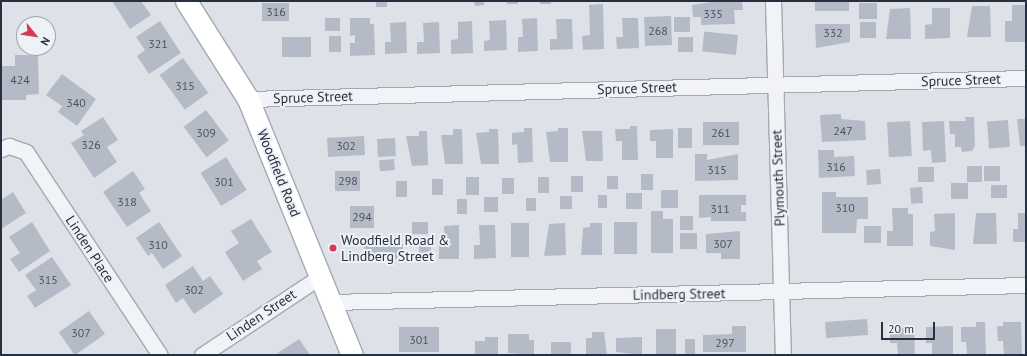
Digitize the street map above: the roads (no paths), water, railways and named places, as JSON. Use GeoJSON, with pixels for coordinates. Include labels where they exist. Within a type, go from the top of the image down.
{"type":"FeatureCollection","features":[{"type":"Feature","properties":{"kind":"main road","name":"Woodfield Road"},"geometry":{"type":"LineString","coordinates":[[186,1],[248,99],[332,302],[352,355]]}},
{"type":"Feature","properties":{"kind":"street","name":"Plymouth Street"},"geometry":{"type":"LineString","coordinates":[[773,1],[783,355]]}},
{"type":"Feature","properties":{"kind":"street","name":"Spruce Street"},"geometry":{"type":"LineString","coordinates":[[248,99],[1026,78]]}},
{"type":"Feature","properties":{"kind":"street","name":"Linden Place"},"geometry":{"type":"LineString","coordinates":[[8,148],[26,152],[160,355]]}},
{"type":"Feature","properties":{"kind":"street","name":"Linden Street"},"geometry":{"type":"LineString","coordinates":[[202,355],[321,276]]}},
{"type":"Feature","properties":{"kind":"street","name":"Lindberg Street"},"geometry":{"type":"LineString","coordinates":[[332,302],[1026,285]]}},
{"type":"Feature","properties":{"kind":"place","name":"Woodfield Road & Lindberg Street"},"geometry":{"type":"Point","coordinates":[333,248]}}]}
